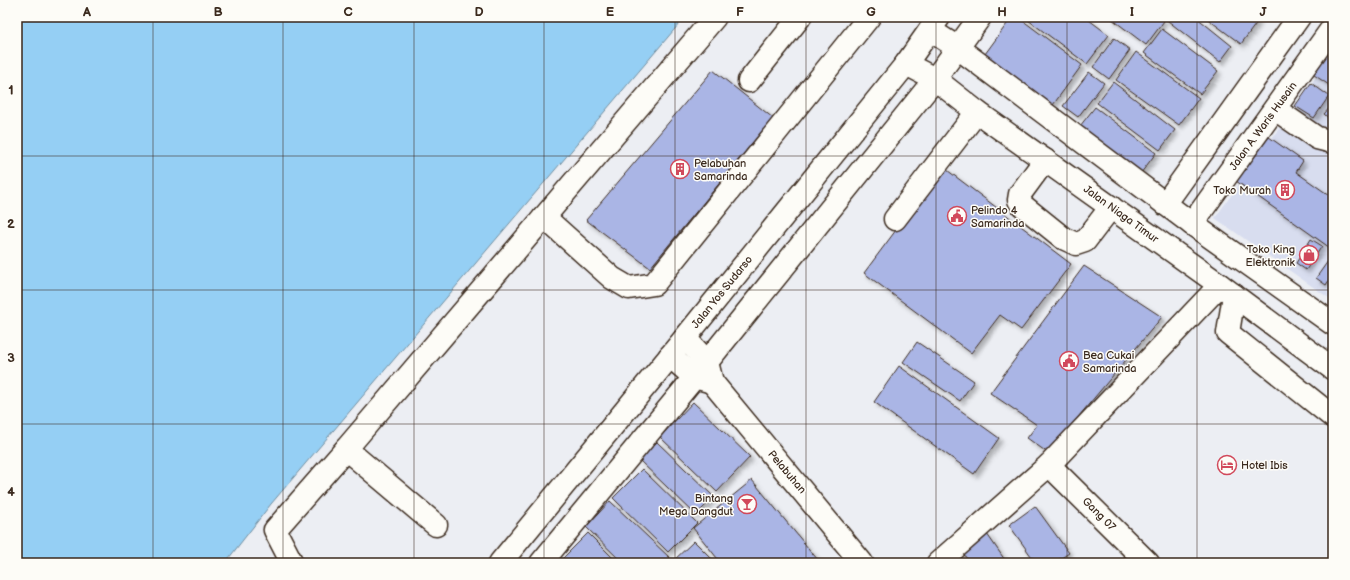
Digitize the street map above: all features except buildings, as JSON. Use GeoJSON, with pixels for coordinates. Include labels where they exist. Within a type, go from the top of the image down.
{"type":"FeatureCollection","features":[{"type":"Feature","properties":{"kind":"main road"},"geometry":{"type":"LineString","coordinates":[[292,563],[275,530],[715,17]]}},
{"type":"Feature","properties":{"kind":"main road"},"geometry":{"type":"LineString","coordinates":[[749,81],[800,17]]}},
{"type":"Feature","properties":{"kind":"main road"},"geometry":{"type":"LineString","coordinates":[[544,217],[612,278],[629,288],[654,284],[869,17]]}},
{"type":"Feature","properties":{"kind":"main road"},"geometry":{"type":"LineString","coordinates":[[541,563],[704,374],[935,79],[980,17]]}},
{"type":"Feature","properties":{"kind":"main road"},"geometry":{"type":"LineString","coordinates":[[1165,204],[1298,17]]}},
{"type":"Feature","properties":{"kind":"main road"},"geometry":{"type":"LineString","coordinates":[[934,23],[958,48],[1192,224],[1333,324]]}},
{"type":"Feature","properties":{"kind":"main road","name":"Jalan Yos Sudarso"},"geometry":{"type":"LineString","coordinates":[[500,563],[685,338],[906,64],[934,23]]}},
{"type":"Feature","properties":{"kind":"main road","name":"Jalan A. Waris Husain"},"geometry":{"type":"LineString","coordinates":[[1192,224],[1333,27]]}},
{"type":"Feature","properties":{"kind":"main road","name":"Jalan Niaga Timur"},"geometry":{"type":"LineString","coordinates":[[906,64],[935,79],[977,112],[1227,290],[1333,369]]}},
{"type":"Feature","properties":{"kind":"main road"},"geometry":{"type":"LineString","coordinates":[[1275,109],[1317,138],[1333,142]]}},
{"type":"Feature","properties":{"kind":"main road"},"geometry":{"type":"LineString","coordinates":[[895,219],[977,112]]}},
{"type":"Feature","properties":{"kind":"main road"},"geometry":{"type":"LineString","coordinates":[[1045,160],[1020,194],[1019,200],[1022,205],[1063,238],[1076,244],[1085,241],[1111,207]]}},
{"type":"Feature","properties":{"kind":"main road"},"geometry":{"type":"LineString","coordinates":[[1227,290],[1228,333],[1333,417]]}},
{"type":"Feature","properties":{"kind":"main road"},"geometry":{"type":"LineString","coordinates":[[938,563],[1049,465],[1227,290]]}},
{"type":"Feature","properties":{"kind":"main road","name":"Pelabuhan"},"geometry":{"type":"LineString","coordinates":[[685,338],[704,374],[862,563]]}},
{"type":"Feature","properties":{"kind":"main road","name":"Pelabuhan"},"geometry":{"type":"LineString","coordinates":[[670,356],[704,374]]}},
{"type":"Feature","properties":{"kind":"main road"},"geometry":{"type":"LineString","coordinates":[[346,449],[436,525]]}},
{"type":"Feature","properties":{"kind":"main road","name":"Gang 07"},"geometry":{"type":"LineString","coordinates":[[1049,465],[1148,563]]}},
{"type":"Feature","properties":{"kind":"shaded area"},"geometry":{"type":"Polygon","coordinates":[[[1333,53],[1333,301],[1215,218],[1333,53]]]}},
{"type":"Feature","properties":{"kind":"water"},"geometry":{"type":"Polygon","coordinates":[[[17,17],[685,17],[271,504],[225,563],[17,563],[17,17]]]}},
{"type":"Feature","properties":{"kind":"place","name":"Pelabuhan Samarinda"},"geometry":{"type":"Point","coordinates":[680,169]}},
{"type":"Feature","properties":{"kind":"place","name":"Toko Murah"},"geometry":{"type":"Point","coordinates":[1285,190]}},
{"type":"Feature","properties":{"kind":"place","name":"Pelindo 4 Samarinda"},"geometry":{"type":"Point","coordinates":[957,216]}},
{"type":"Feature","properties":{"kind":"place","name":"Toko King Elektronik"},"geometry":{"type":"Point","coordinates":[1309,255]}},
{"type":"Feature","properties":{"kind":"place","name":"Bea Cukai Samarinda"},"geometry":{"type":"Point","coordinates":[1069,361]}},
{"type":"Feature","properties":{"kind":"place","name":"Hotel Ibis"},"geometry":{"type":"Point","coordinates":[1227,465]}},
{"type":"Feature","properties":{"kind":"place","name":"Bintang Mega Dangdut"},"geometry":{"type":"Point","coordinates":[747,504]}}]}
